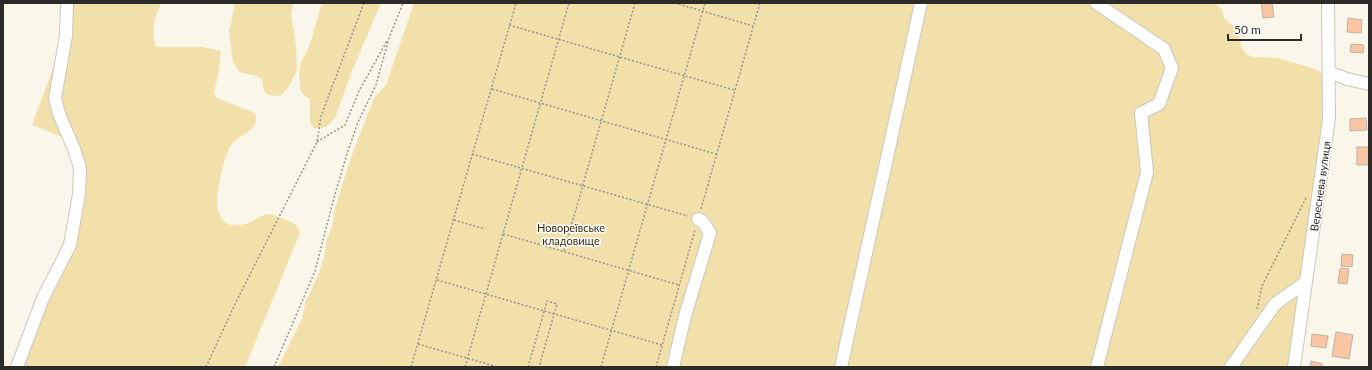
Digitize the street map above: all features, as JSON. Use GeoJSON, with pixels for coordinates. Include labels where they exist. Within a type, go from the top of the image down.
{"type":"FeatureCollection","features":[{"type":"Feature","properties":{"kind":"street"},"geometry":{"type":"LineString","coordinates":[[17,367],[44,298],[70,245],[79,194],[80,168],[74,149],[59,114],[55,98],[66,36],[67,3]]}},
{"type":"Feature","properties":{"kind":"street"},"geometry":{"type":"LineString","coordinates":[[841,367],[921,3]]}},
{"type":"Feature","properties":{"kind":"street"},"geometry":{"type":"LineString","coordinates":[[1096,3],[1164,49],[1172,68],[1159,104],[1141,113],[1147,172],[1097,367]]}},
{"type":"Feature","properties":{"kind":"street","name":"Вереснева вулиця"},"geometry":{"type":"LineString","coordinates":[[1294,367],[1329,119],[1328,3]]}},
{"type":"Feature","properties":{"kind":"street"},"geometry":{"type":"LineString","coordinates":[[1329,72],[1347,79],[1369,84]]}},
{"type":"Feature","properties":{"kind":"street"},"geometry":{"type":"LineString","coordinates":[[673,367],[685,316],[710,233],[703,222],[698,219]]}},
{"type":"Feature","properties":{"kind":"street"},"geometry":{"type":"LineString","coordinates":[[1231,367],[1275,304],[1306,282]]}},
{"type":"Feature","properties":{"kind":"path"},"geometry":{"type":"LineString","coordinates":[[206,367],[235,304],[317,142],[321,116],[364,3]]}},
{"type":"Feature","properties":{"kind":"path"},"geometry":{"type":"LineString","coordinates":[[274,367],[315,271],[347,154],[358,122],[376,85],[389,38],[403,3]]}},
{"type":"Feature","properties":{"kind":"path"},"geometry":{"type":"LineString","coordinates":[[412,367],[516,3]]}},
{"type":"Feature","properties":{"kind":"path"},"geometry":{"type":"LineString","coordinates":[[464,367],[569,3]]}},
{"type":"Feature","properties":{"kind":"path"},"geometry":{"type":"LineString","coordinates":[[564,251],[635,3]]}},
{"type":"Feature","properties":{"kind":"path"},"geometry":{"type":"LineString","coordinates":[[675,3],[753,26]]}},
{"type":"Feature","properties":{"kind":"path"},"geometry":{"type":"LineString","coordinates":[[601,367],[705,3]]}},
{"type":"Feature","properties":{"kind":"path"},"geometry":{"type":"LineString","coordinates":[[656,367],[760,3]]}},
{"type":"Feature","properties":{"kind":"path"},"geometry":{"type":"LineString","coordinates":[[509,25],[735,90]]}},
{"type":"Feature","properties":{"kind":"path"},"geometry":{"type":"LineString","coordinates":[[317,142],[345,126],[359,91],[389,38]]}},
{"type":"Feature","properties":{"kind":"path"},"geometry":{"type":"LineString","coordinates":[[491,89],[716,154]]}},
{"type":"Feature","properties":{"kind":"path"},"geometry":{"type":"LineString","coordinates":[[472,154],[698,219]]}},
{"type":"Feature","properties":{"kind":"path"},"geometry":{"type":"LineString","coordinates":[[1258,309],[1262,286],[1306,198]]}},
{"type":"Feature","properties":{"kind":"path"},"geometry":{"type":"LineString","coordinates":[[454,220],[485,229]]}},
{"type":"Feature","properties":{"kind":"path"},"geometry":{"type":"LineString","coordinates":[[503,234],[679,285]]}},
{"type":"Feature","properties":{"kind":"path"},"geometry":{"type":"LineString","coordinates":[[436,280],[662,345]]}},
{"type":"Feature","properties":{"kind":"path"},"geometry":{"type":"LineString","coordinates":[[528,367],[547,301],[557,304],[539,367]]}},
{"type":"Feature","properties":{"kind":"path"},"geometry":{"type":"LineString","coordinates":[[418,344],[498,367]]}},
{"type":"Feature","properties":{"kind":"green space"},"geometry":{"type":"Polygon","coordinates":[[[62,3],[161,3],[154,25],[156,47],[203,47],[221,51],[214,93],[217,98],[255,113],[256,119],[253,127],[232,144],[226,156],[217,196],[219,213],[222,219],[227,223],[235,225],[245,224],[270,214],[296,225],[300,233],[245,367],[12,367],[72,219],[75,142],[32,125],[58,55],[62,3]]]}},
{"type":"Feature","properties":{"kind":"green space"},"geometry":{"type":"Polygon","coordinates":[[[235,3],[293,3],[291,15],[296,45],[297,70],[288,88],[280,96],[268,95],[264,91],[262,79],[257,76],[239,72],[233,62],[229,32],[235,3]]]}},
{"type":"Feature","properties":{"kind":"green space"},"geometry":{"type":"Polygon","coordinates":[[[322,3],[381,3],[352,71],[335,118],[326,127],[314,128],[310,123],[310,100],[301,92],[299,74],[301,62],[309,47],[322,3]]]}},
{"type":"Feature","properties":{"kind":"green space","name":"Новореївське кладовище"},"geometry":{"type":"Polygon","coordinates":[[[414,3],[1216,3],[1222,10],[1224,18],[1236,29],[1240,37],[1241,46],[1246,54],[1253,57],[1278,58],[1318,70],[1324,77],[1328,102],[1291,367],[278,367],[302,319],[305,303],[319,273],[324,257],[327,239],[333,224],[335,208],[350,160],[374,98],[386,85],[414,3]]]}},
{"type":"Feature","properties":{"kind":"building"},"geometry":{"type":"Polygon","coordinates":[[[1261,3],[1272,3],[1274,17],[1263,18],[1261,3]]]}},
{"type":"Feature","properties":{"kind":"building"},"geometry":{"type":"Polygon","coordinates":[[[1348,18],[1362,20],[1361,33],[1347,32],[1348,18]]]}},
{"type":"Feature","properties":{"kind":"building"},"geometry":{"type":"Polygon","coordinates":[[[1351,44],[1364,45],[1363,53],[1350,52],[1351,44]]]}},
{"type":"Feature","properties":{"kind":"building"},"geometry":{"type":"Polygon","coordinates":[[[1366,118],[1367,130],[1350,131],[1350,119],[1366,118]]]}},
{"type":"Feature","properties":{"kind":"building"},"geometry":{"type":"Polygon","coordinates":[[[1357,147],[1369,147],[1369,165],[1357,165],[1357,147]]]}},
{"type":"Feature","properties":{"kind":"building"},"geometry":{"type":"Polygon","coordinates":[[[1342,254],[1353,255],[1352,267],[1341,266],[1342,254]]]}},
{"type":"Feature","properties":{"kind":"building"},"geometry":{"type":"Polygon","coordinates":[[[1340,268],[1349,269],[1347,284],[1338,283],[1340,268]]]}},
{"type":"Feature","properties":{"kind":"building"},"geometry":{"type":"Polygon","coordinates":[[[1336,332],[1353,335],[1349,359],[1332,356],[1336,332]]]}},
{"type":"Feature","properties":{"kind":"building"},"geometry":{"type":"Polygon","coordinates":[[[1312,334],[1328,336],[1326,348],[1311,346],[1312,334]]]}},
{"type":"Feature","properties":{"kind":"building"},"geometry":{"type":"Polygon","coordinates":[[[1311,361],[1322,364],[1321,367],[1310,367],[1311,361]]]}}]}
